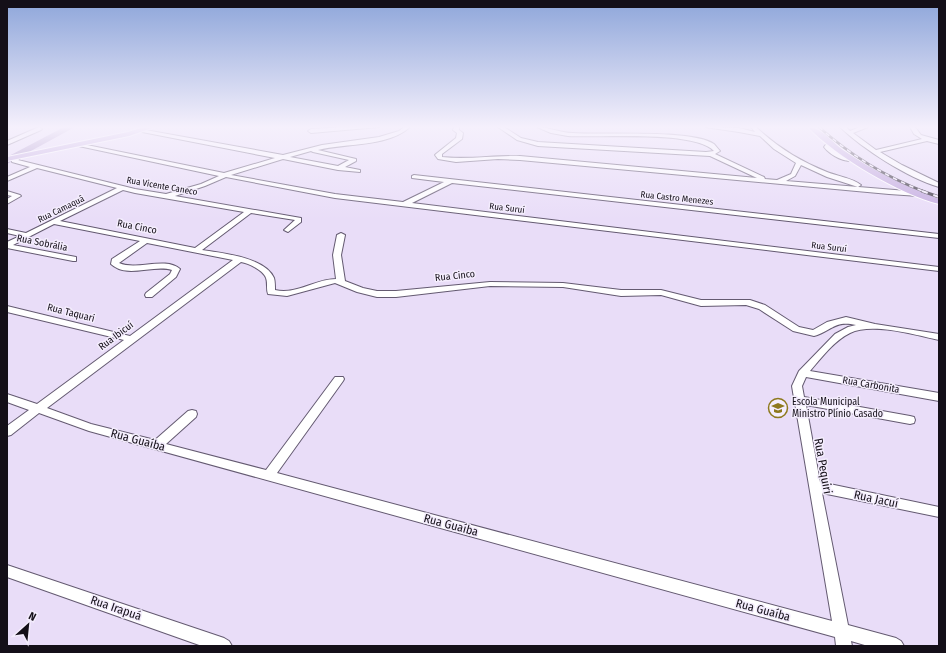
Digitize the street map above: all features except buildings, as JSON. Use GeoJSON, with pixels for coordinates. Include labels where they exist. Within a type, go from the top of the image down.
{"type":"FeatureCollection","features":[{"type":"Feature","properties":{"kind":"main road"},"geometry":{"type":"LineString","coordinates":[[851,157],[919,194],[939,202]]}},
{"type":"Feature","properties":{"kind":"main road"},"geometry":{"type":"LineString","coordinates":[[7,159],[16,158]]}},
{"type":"Feature","properties":{"kind":"street","name":"Rua Suruí"},"geometry":{"type":"LineString","coordinates":[[139,157],[292,189],[939,269]]}},
{"type":"Feature","properties":{"kind":"street"},"geometry":{"type":"LineString","coordinates":[[338,168],[354,160],[343,157]]}},
{"type":"Feature","properties":{"kind":"street"},"geometry":{"type":"LineString","coordinates":[[440,157],[456,160],[491,157]]}},
{"type":"Feature","properties":{"kind":"street"},"geometry":{"type":"LineString","coordinates":[[508,157],[919,194]]}},
{"type":"Feature","properties":{"kind":"street"},"geometry":{"type":"LineString","coordinates":[[719,157],[772,181],[792,176],[797,172],[799,163]]}},
{"type":"Feature","properties":{"kind":"street"},"geometry":{"type":"LineString","coordinates":[[792,157],[799,163],[838,179],[889,192]]}},
{"type":"Feature","properties":{"kind":"street"},"geometry":{"type":"LineString","coordinates":[[884,157],[904,169],[939,185]]}},
{"type":"Feature","properties":{"kind":"street"},"geometry":{"type":"LineString","coordinates":[[7,165],[16,158]]}},
{"type":"Feature","properties":{"kind":"street","name":"Rua Vicente Caneco"},"geometry":{"type":"LineString","coordinates":[[16,158],[37,166],[122,188],[165,197],[299,219],[299,221],[288,230]]}},
{"type":"Feature","properties":{"kind":"street"},"geometry":{"type":"LineString","coordinates":[[165,197],[203,185],[226,175],[284,158],[358,171]]}},
{"type":"Feature","properties":{"kind":"street"},"geometry":{"type":"LineString","coordinates":[[7,179],[37,166]]}},
{"type":"Feature","properties":{"kind":"street","name":"Rua Castro Menezes"},"geometry":{"type":"LineString","coordinates":[[414,177],[939,236]]}},
{"type":"Feature","properties":{"kind":"street"},"geometry":{"type":"LineString","coordinates":[[405,204],[451,181]]}},
{"type":"Feature","properties":{"kind":"street","name":"Rua Camaquã"},"geometry":{"type":"LineString","coordinates":[[7,246],[122,188]]}},
{"type":"Feature","properties":{"kind":"street"},"geometry":{"type":"LineString","coordinates":[[7,193],[18,196],[7,202]]}},
{"type":"Feature","properties":{"kind":"street"},"geometry":{"type":"LineString","coordinates":[[198,249],[251,210]]}},
{"type":"Feature","properties":{"kind":"street","name":"Rua Cinco"},"geometry":{"type":"LineString","coordinates":[[54,222],[198,249],[240,259],[258,265],[265,271],[270,278],[271,292],[276,294],[291,292],[328,282],[341,282],[360,290],[377,294],[396,294],[490,284],[563,285],[621,293],[661,292],[701,303],[748,302],[762,307],[796,329],[808,332],[818,331],[830,324],[846,320],[873,326]]}},
{"type":"Feature","properties":{"kind":"street"},"geometry":{"type":"LineString","coordinates":[[7,231],[27,235]]}},
{"type":"Feature","properties":{"kind":"street"},"geometry":{"type":"LineString","coordinates":[[341,235],[337,255],[341,282]]}},
{"type":"Feature","properties":{"kind":"street"},"geometry":{"type":"LineString","coordinates":[[147,240],[115,261],[115,264],[128,269],[159,265],[176,269],[174,275],[149,295]]}},
{"type":"Feature","properties":{"kind":"street","name":"Rua Sobrália"},"geometry":{"type":"LineString","coordinates":[[7,246],[73,259]]}},
{"type":"Feature","properties":{"kind":"street","name":"Rua Ibicuí"},"geometry":{"type":"LineString","coordinates":[[7,432],[130,339],[240,259]]}},
{"type":"Feature","properties":{"kind":"street","name":"Rua Taquari"},"geometry":{"type":"LineString","coordinates":[[7,309],[130,339]]}},
{"type":"Feature","properties":{"kind":"street","name":"Rua Pequiri"},"geometry":{"type":"LineString","coordinates":[[844,646],[798,400],[797,386],[803,373],[838,336],[861,326],[873,326],[939,337]]}},
{"type":"Feature","properties":{"kind":"street","name":"Rua Carbonita"},"geometry":{"type":"LineString","coordinates":[[803,373],[939,397]]}},
{"type":"Feature","properties":{"kind":"street"},"geometry":{"type":"LineString","coordinates":[[269,475],[339,379]]}},
{"type":"Feature","properties":{"kind":"street","name":"Rua Guaíba"},"geometry":{"type":"LineString","coordinates":[[7,398],[37,410],[89,427],[896,646]]}},
{"type":"Feature","properties":{"kind":"street"},"geometry":{"type":"LineString","coordinates":[[798,400],[910,420]]}},
{"type":"Feature","properties":{"kind":"street"},"geometry":{"type":"LineString","coordinates":[[157,445],[192,414]]}},
{"type":"Feature","properties":{"kind":"street","name":"Rua Jacuí"},"geometry":{"type":"LineString","coordinates":[[814,486],[939,512]]}},
{"type":"Feature","properties":{"kind":"street","name":"Rua Irapuá"},"geometry":{"type":"LineString","coordinates":[[7,571],[224,646]]}},
{"type":"Feature","properties":{"kind":"waterway"},"geometry":{"type":"LineString","coordinates":[[7,161],[14,157]]}},
{"type":"Feature","properties":{"kind":"railway"},"geometry":{"type":"LineString","coordinates":[[858,157],[882,172],[925,192]]}},
{"type":"Feature","properties":{"kind":"railway"},"geometry":{"type":"LineString","coordinates":[[922,191],[939,197]]}},
{"type":"Feature","properties":{"kind":"place","name":"Escola Municipal Ministro Plínio Casado"},"geometry":{"type":"Point","coordinates":[778,408]}}]}
